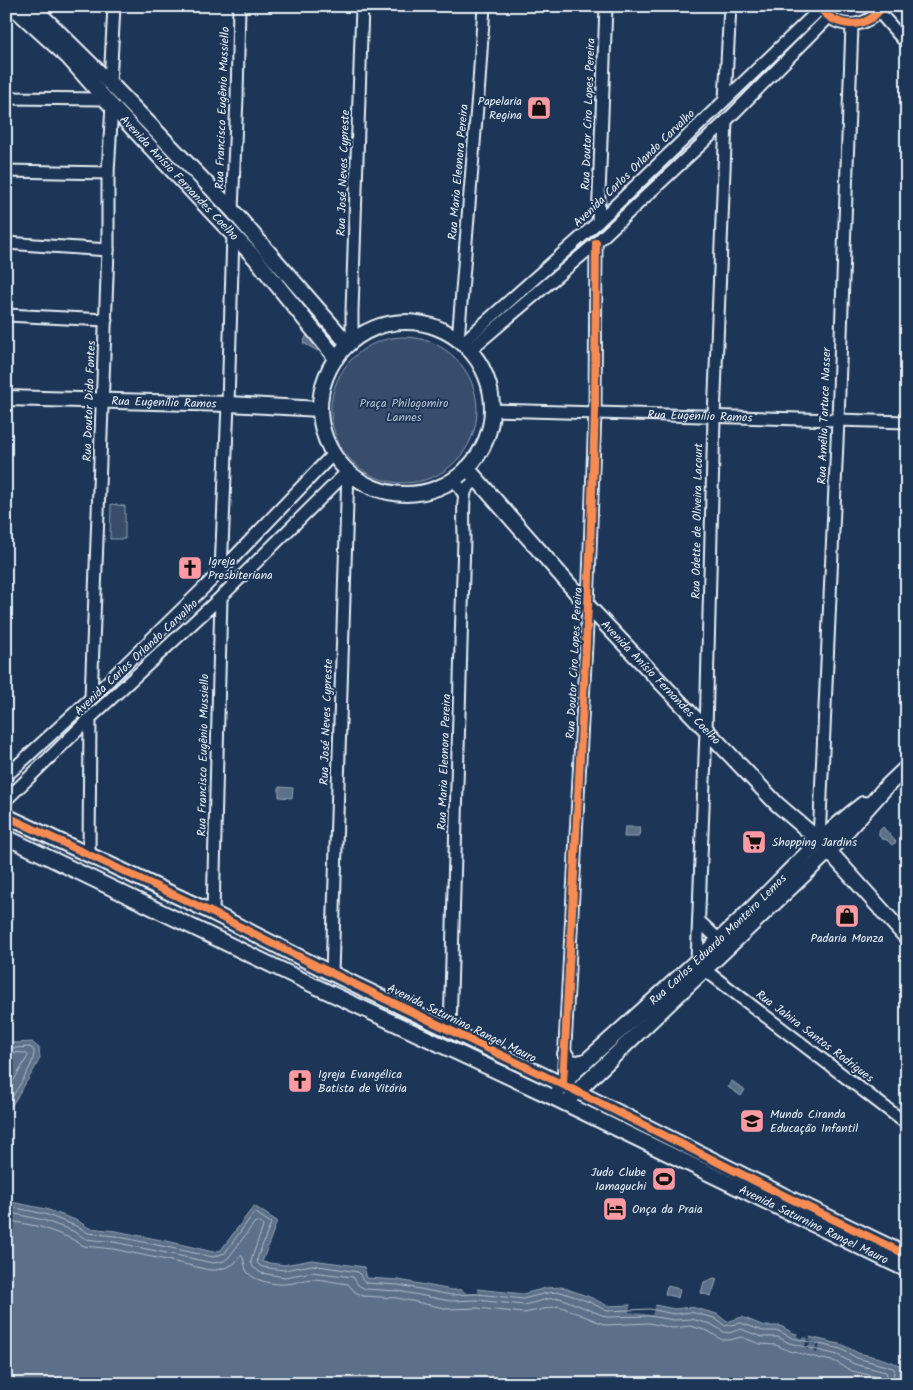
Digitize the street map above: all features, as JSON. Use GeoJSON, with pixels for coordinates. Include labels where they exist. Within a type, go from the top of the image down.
{"type":"FeatureCollection","features":[{"type":"Feature","properties":{"kind":"street","name":"Avenida Anísio Fernandes Coelho"},"geometry":{"type":"LineString","coordinates":[[12,6],[68,57],[233,234],[256,259],[336,358]]}},
{"type":"Feature","properties":{"kind":"street","name":"Avenida Anísio Fernandes Coelho"},"geometry":{"type":"LineString","coordinates":[[32,6],[110,83],[232,210],[350,343]]}},
{"type":"Feature","properties":{"kind":"street"},"geometry":{"type":"LineString","coordinates":[[110,83],[114,6]]}},
{"type":"Feature","properties":{"kind":"street","name":"Rua Francisco Eugênio Mussiello"},"geometry":{"type":"LineString","coordinates":[[232,210],[238,98],[239,6]]}},
{"type":"Feature","properties":{"kind":"street","name":"Rua José Neves Cypreste"},"geometry":{"type":"LineString","coordinates":[[350,343],[362,6]]}},
{"type":"Feature","properties":{"kind":"street","name":"Rua Maria Eleonora Pereira"},"geometry":{"type":"LineString","coordinates":[[463,344],[484,6]]}},
{"type":"Feature","properties":{"kind":"street","name":"Rua Doutor Ciro Lopes Pereira"},"geometry":{"type":"LineString","coordinates":[[598,222],[606,6]]}},
{"type":"Feature","properties":{"kind":"street"},"geometry":{"type":"LineString","coordinates":[[725,100],[730,6]]}},
{"type":"Feature","properties":{"kind":"street"},"geometry":{"type":"LineString","coordinates":[[820,8],[829,17],[840,23],[852,25],[871,19],[880,9],[907,44]]}},
{"type":"Feature","properties":{"kind":"street","name":"Avenida Carlos Orlando Carvalho"},"geometry":{"type":"LineString","coordinates":[[463,344],[598,222],[820,8]]}},
{"type":"Feature","properties":{"kind":"street"},"geometry":{"type":"LineString","coordinates":[[463,344],[596,243],[726,121],[829,17]]}},
{"type":"Feature","properties":{"kind":"street","name":"Rua Amélia Tartuce Nasser"},"geometry":{"type":"LineString","coordinates":[[815,844],[820,808],[838,420],[852,25]]}},
{"type":"Feature","properties":{"kind":"street"},"geometry":{"type":"LineString","coordinates":[[6,98],[108,102]]}},
{"type":"Feature","properties":{"kind":"street","name":"Rua Doutor Dido Fontes"},"geometry":{"type":"LineString","coordinates":[[91,698],[108,250],[108,102]]}},
{"type":"Feature","properties":{"kind":"street","name":"Rua Odette de Oliveira Lacourt"},"geometry":{"type":"LineString","coordinates":[[701,966],[699,921],[714,416],[726,121]]}},
{"type":"Feature","properties":{"kind":"street"},"geometry":{"type":"LineString","coordinates":[[6,172],[108,174]]}},
{"type":"Feature","properties":{"kind":"street"},"geometry":{"type":"LineString","coordinates":[[221,571],[233,234]]}},
{"type":"Feature","properties":{"kind":"street","name":"Rua Doutor Ciro Lopes Pereira"},"geometry":{"type":"LineString","coordinates":[[563,1084],[588,606],[595,413],[596,243]]}},
{"type":"Feature","properties":{"kind":"street"},"geometry":{"type":"LineString","coordinates":[[6,244],[108,250]]}},
{"type":"Feature","properties":{"kind":"street"},"geometry":{"type":"LineString","coordinates":[[6,315],[106,320]]}},
{"type":"Feature","properties":{"kind":"street"},"geometry":{"type":"LineString","coordinates":[[404,322],[426,324],[446,332],[463,344],[476,358],[485,374],[492,410],[491,424],[486,440],[478,455],[467,468],[454,479],[437,488],[409,494],[387,491],[366,484],[348,471],[333,454],[321,423],[322,390],[327,373],[336,358],[350,343],[364,333],[383,325],[404,322]]}},
{"type":"Feature","properties":{"kind":"street","name":"Rua Eugenílio Ramos"},"geometry":{"type":"LineString","coordinates":[[6,398],[228,404],[320,409]]}},
{"type":"Feature","properties":{"kind":"street","name":"Rua Eugenílio Ramos"},"geometry":{"type":"LineString","coordinates":[[492,410],[907,422]]}},
{"type":"Feature","properties":{"kind":"street","name":"Avenida Carlos Orlando Carvalho"},"geometry":{"type":"LineString","coordinates":[[6,776],[91,698],[221,571],[333,454]]}},
{"type":"Feature","properties":{"kind":"street","name":"Avenida Anísio Fernandes Coelho"},"geometry":{"type":"LineString","coordinates":[[467,468],[588,606],[825,855],[869,896],[907,938]]}},
{"type":"Feature","properties":{"kind":"street","name":"Rua José Neves Cypreste"},"geometry":{"type":"LineString","coordinates":[[328,972],[348,471]]}},
{"type":"Feature","properties":{"kind":"street","name":"Avenida Carlos Orlando Carvalho"},"geometry":{"type":"LineString","coordinates":[[6,800],[90,718],[221,597],[348,471]]}},
{"type":"Feature","properties":{"kind":"street"},"geometry":{"type":"LineString","coordinates":[[454,479],[464,494]]}},
{"type":"Feature","properties":{"kind":"street"},"geometry":{"type":"LineString","coordinates":[[464,494],[467,487],[479,480]]}},
{"type":"Feature","properties":{"kind":"street","name":"Rua Maria Eleonora Pereira"},"geometry":{"type":"LineString","coordinates":[[450,1030],[464,494]]}},
{"type":"Feature","properties":{"kind":"street","name":"Rua Francisco Eugênio Mussiello"},"geometry":{"type":"LineString","coordinates":[[213,913],[221,597]]}},
{"type":"Feature","properties":{"kind":"street"},"geometry":{"type":"LineString","coordinates":[[89,855],[90,718]]}},
{"type":"Feature","properties":{"kind":"street","name":"Rua Carlos Eduardo Monteiro Lemos"},"geometry":{"type":"LineString","coordinates":[[559,1101],[563,1084],[586,1061],[701,966],[825,855],[886,787],[907,767]]}},
{"type":"Feature","properties":{"kind":"street","name":"Rua Carlos Eduardo Monteiro Lemos"},"geometry":{"type":"LineString","coordinates":[[559,1101],[576,1091],[701,966],[719,940],[815,844],[844,818],[886,787]]}},
{"type":"Feature","properties":{"kind":"street"},"geometry":{"type":"LineString","coordinates":[[820,808],[827,817],[835,820],[844,818]]}},
{"type":"Feature","properties":{"kind":"street","name":"Avenida Saturnino Rangel Mauro"},"geometry":{"type":"LineString","coordinates":[[6,816],[213,913],[328,972],[563,1084],[907,1270]]}},
{"type":"Feature","properties":{"kind":"street","name":"Avenida Saturnino Rangel Mauro"},"geometry":{"type":"LineString","coordinates":[[6,837],[559,1101],[784,1203],[907,1255]]}},
{"type":"Feature","properties":{"kind":"street"},"geometry":{"type":"LineString","coordinates":[[699,921],[719,940]]}},
{"type":"Feature","properties":{"kind":"street"},"geometry":{"type":"LineString","coordinates":[[240,950],[250,931]]}},
{"type":"Feature","properties":{"kind":"street","name":"Rua Jahira Santos Rodrigues"},"geometry":{"type":"LineString","coordinates":[[701,966],[907,1124]]}},
{"type":"Feature","properties":{"kind":"street"},"geometry":{"type":"LineString","coordinates":[[316,986],[328,972]]}},
{"type":"Feature","properties":{"kind":"street"},"geometry":{"type":"LineString","coordinates":[[565,1054],[570,1062],[586,1061]]}},
{"type":"Feature","properties":{"kind":"green space","name":"Praça Philogomiro Lannes"},"geometry":{"type":"Polygon","coordinates":[[[404,337],[432,342],[456,358],[472,382],[477,410],[472,438],[456,462],[432,478],[404,483],[376,478],[352,462],[336,438],[331,410],[336,382],[352,358],[376,342],[404,337]]]}},
{"type":"Feature","properties":{"kind":"green space"},"geometry":{"type":"Polygon","coordinates":[[[111,504],[125,506],[125,539],[110,539],[111,504]]]}},
{"type":"Feature","properties":{"kind":"water"},"geometry":{"type":"Polygon","coordinates":[[[307,335],[322,345],[318,351],[303,343],[307,335]]]}},
{"type":"Feature","properties":{"kind":"water"},"geometry":{"type":"Polygon","coordinates":[[[279,787],[293,788],[292,798],[279,797],[279,787]]]}},
{"type":"Feature","properties":{"kind":"water"},"geometry":{"type":"Polygon","coordinates":[[[625,827],[640,827],[639,837],[624,837],[625,827]]]}},
{"type":"Feature","properties":{"kind":"water"},"geometry":{"type":"Polygon","coordinates":[[[883,827],[896,842],[892,845],[879,836],[879,831],[883,827]]]}},
{"type":"Feature","properties":{"kind":"water"},"geometry":{"type":"Polygon","coordinates":[[[6,1041],[15,1043],[32,1042],[39,1048],[40,1058],[6,1115],[6,1041]]]}},
{"type":"Feature","properties":{"kind":"water"},"geometry":{"type":"Polygon","coordinates":[[[732,1081],[745,1090],[741,1096],[728,1087],[732,1081]]]}},
{"type":"Feature","properties":{"kind":"water"},"geometry":{"type":"Polygon","coordinates":[[[6,1201],[46,1209],[78,1221],[89,1228],[116,1231],[213,1252],[221,1250],[254,1206],[277,1221],[262,1262],[284,1265],[312,1260],[364,1267],[367,1278],[399,1280],[452,1290],[477,1289],[523,1294],[546,1288],[562,1287],[608,1306],[650,1304],[674,1309],[691,1307],[717,1314],[727,1322],[742,1317],[764,1326],[781,1326],[793,1333],[843,1345],[858,1353],[880,1358],[902,1366],[898,1377],[907,1380],[907,1384],[6,1384],[6,1201]]]}},
{"type":"Feature","properties":{"kind":"water"},"geometry":{"type":"Polygon","coordinates":[[[714,1278],[717,1279],[711,1296],[701,1293],[704,1282],[714,1278]]]}},
{"type":"Feature","properties":{"kind":"water"},"geometry":{"type":"Polygon","coordinates":[[[667,1286],[680,1289],[678,1298],[665,1294],[667,1286]]]}},
{"type":"Feature","properties":{"kind":"pier"},"geometry":{"type":"Polygon","coordinates":[[[459,1287],[478,1287],[478,1293],[467,1293],[459,1287]]]}},
{"type":"Feature","properties":{"kind":"pier"},"geometry":{"type":"Polygon","coordinates":[[[631,1303],[656,1303],[652,1315],[629,1312],[631,1303]]]}},
{"type":"Feature","properties":{"kind":"pier"},"geometry":{"type":"Polygon","coordinates":[[[798,1331],[811,1334],[809,1340],[820,1344],[817,1353],[815,1352],[816,1345],[810,1343],[808,1349],[804,1348],[808,1337],[800,1338],[797,1336],[798,1331]]]}},
{"type":"Feature","properties":{"kind":"cycle path"},"geometry":{"type":"LineString","coordinates":[[819,6],[825,14],[833,19],[851,24],[868,20],[882,6]]}},
{"type":"Feature","properties":{"kind":"cycle path"},"geometry":{"type":"LineString","coordinates":[[563,1084],[588,606],[595,413],[596,243]]}},
{"type":"Feature","properties":{"kind":"cycle path"},"geometry":{"type":"LineString","coordinates":[[6,816],[213,913],[323,969],[576,1091],[907,1255]]}},
{"type":"Feature","properties":{"kind":"place","name":"Papelaria Regina"},"geometry":{"type":"Point","coordinates":[539,108]}},
{"type":"Feature","properties":{"kind":"place","name":"Igreja Presbiteriana"},"geometry":{"type":"Point","coordinates":[190,568]}},
{"type":"Feature","properties":{"kind":"place","name":"Shopping Jardins"},"geometry":{"type":"Point","coordinates":[754,842]}},
{"type":"Feature","properties":{"kind":"place","name":"Padaria Monza"},"geometry":{"type":"Point","coordinates":[847,916]}},
{"type":"Feature","properties":{"kind":"place","name":"Igreja Evangélica Batista de Vitória"},"geometry":{"type":"Point","coordinates":[300,1081]}},
{"type":"Feature","properties":{"kind":"place","name":"Mundo Ciranda Educação Infantil"},"geometry":{"type":"Point","coordinates":[752,1121]}},
{"type":"Feature","properties":{"kind":"place","name":"Judo Clube Iamaguchi"},"geometry":{"type":"Point","coordinates":[664,1179]}},
{"type":"Feature","properties":{"kind":"place","name":"Onça da Praia"},"geometry":{"type":"Point","coordinates":[615,1209]}}]}
